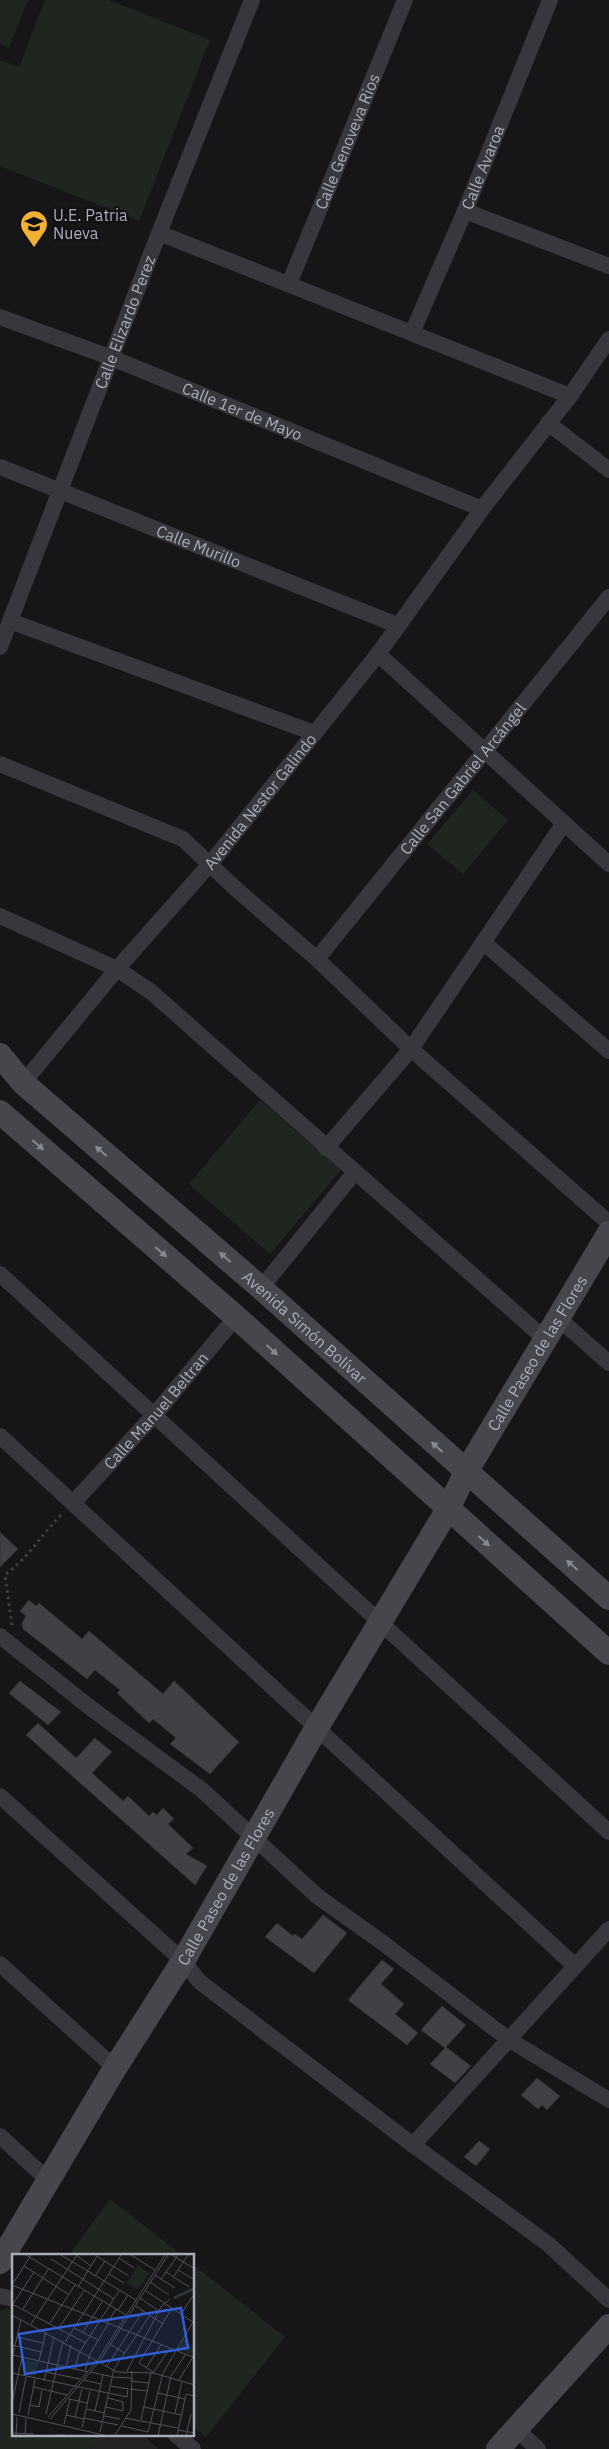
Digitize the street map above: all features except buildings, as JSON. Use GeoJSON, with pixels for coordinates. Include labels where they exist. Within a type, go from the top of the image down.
{"type":"FeatureCollection","features":[{"type":"Feature","properties":{"kind":"street","name":"Calle Elizardo Perez"},"geometry":{"type":"LineString","coordinates":[[0,647],[159,233],[252,0]]}},
{"type":"Feature","properties":{"kind":"street","name":"Calle Genoveva Rios"},"geometry":{"type":"LineString","coordinates":[[289,284],[405,0]]}},
{"type":"Feature","properties":{"kind":"street","name":"Calle Avaroa"},"geometry":{"type":"LineString","coordinates":[[412,333],[465,211],[550,0]]}},
{"type":"Feature","properties":{"kind":"street"},"geometry":{"type":"LineString","coordinates":[[465,211],[609,266]]}},
{"type":"Feature","properties":{"kind":"street"},"geometry":{"type":"LineString","coordinates":[[159,233],[570,396]]}},
{"type":"Feature","properties":{"kind":"street","name":"Calle 1er de Mayo"},"geometry":{"type":"LineString","coordinates":[[0,317],[112,358],[482,509]]}},
{"type":"Feature","properties":{"kind":"street","name":"Avenida Nestor Galindo"},"geometry":{"type":"LineString","coordinates":[[23,1084],[117,969],[210,864],[378,654],[482,509],[570,396],[609,339]]}},
{"type":"Feature","properties":{"kind":"street"},"geometry":{"type":"LineString","coordinates":[[548,423],[609,470]]}},
{"type":"Feature","properties":{"kind":"street","name":"Calle Murillo"},"geometry":{"type":"LineString","coordinates":[[0,467],[397,625]]}},
{"type":"Feature","properties":{"kind":"street","name":"Calle San Gabriel Arcángel"},"geometry":{"type":"LineString","coordinates":[[317,959],[484,751],[607,606]]}},
{"type":"Feature","properties":{"kind":"street"},"geometry":{"type":"LineString","coordinates":[[10,621],[314,733]]}},
{"type":"Feature","properties":{"kind":"street"},"geometry":{"type":"LineString","coordinates":[[378,654],[609,864]]}},
{"type":"Feature","properties":{"kind":"street"},"geometry":{"type":"LineString","coordinates":[[0,764],[183,838],[317,959],[411,1049],[609,1223]]}},
{"type":"Feature","properties":{"kind":"street"},"geometry":{"type":"LineString","coordinates":[[326,1148],[411,1049],[564,823]]}},
{"type":"Feature","properties":{"kind":"street"},"geometry":{"type":"LineString","coordinates":[[0,916],[117,969],[150,991],[544,1338]]}},
{"type":"Feature","properties":{"kind":"street"},"geometry":{"type":"LineString","coordinates":[[483,942],[609,1052]]}},
{"type":"Feature","properties":{"kind":"street","name":"Avenida Simón Bolívar"},"geometry":{"type":"LineString","coordinates":[[0,1055],[23,1084],[261,1288],[609,1598]]}},
{"type":"Feature","properties":{"kind":"street"},"geometry":{"type":"LineString","coordinates":[[23,1084],[0,1114],[236,1317],[609,1653]]}},
{"type":"Feature","properties":{"kind":"street"},"geometry":{"type":"LineString","coordinates":[[261,1288],[355,1172]]}},
{"type":"Feature","properties":{"kind":"street","name":"Calle Paseo de las Flores"},"geometry":{"type":"LineString","coordinates":[[0,2262],[115,2068],[183,1961],[316,1729],[448,1509],[466,1472],[544,1338],[609,1232]]}},
{"type":"Feature","properties":{"kind":"street"},"geometry":{"type":"LineString","coordinates":[[0,1274],[609,1832]]}},
{"type":"Feature","properties":{"kind":"street","name":"Calle Manuel Beltran"},"geometry":{"type":"LineString","coordinates":[[73,1503],[154,1414],[236,1317]]}},
{"type":"Feature","properties":{"kind":"street"},"geometry":{"type":"LineString","coordinates":[[557,1317],[609,1362]]}},
{"type":"Feature","properties":{"kind":"street"},"geometry":{"type":"LineString","coordinates":[[0,1436],[575,1966]]}},
{"type":"Feature","properties":{"kind":"street"},"geometry":{"type":"LineString","coordinates":[[0,1636],[92,1709],[195,1785],[226,1811],[253,1839],[317,1896],[383,1942],[508,2039],[609,2100]]}},
{"type":"Feature","properties":{"kind":"street"},"geometry":{"type":"LineString","coordinates":[[0,1796],[183,1961],[200,1982],[413,2145],[548,2244],[609,2300]]}},
{"type":"Feature","properties":{"kind":"street"},"geometry":{"type":"LineString","coordinates":[[413,2145],[609,1929]]}},
{"type":"Feature","properties":{"kind":"street"},"geometry":{"type":"LineString","coordinates":[[0,1964],[115,2068]]}},
{"type":"Feature","properties":{"kind":"street"},"geometry":{"type":"LineString","coordinates":[[0,2136],[49,2180]]}},
{"type":"Feature","properties":{"kind":"street"},"geometry":{"type":"LineString","coordinates":[[498,2449],[609,2326]]}},
{"type":"Feature","properties":{"kind":"street"},"geometry":{"type":"LineString","coordinates":[[516,2429],[538,2449]]}},
{"type":"Feature","properties":{"kind":"street"},"geometry":{"type":"LineString","coordinates":[[177,2436],[193,2449]]}},
{"type":"Feature","properties":{"kind":"path"},"geometry":{"type":"LineString","coordinates":[[0,1580],[23,1560],[45,1531],[73,1503]]}},
{"type":"Feature","properties":{"kind":"path"},"geometry":{"type":"LineString","coordinates":[[5,1575],[13,1647]]}},
{"type":"Feature","properties":{"kind":"shaded area"},"geometry":{"type":"Polygon","coordinates":[[[0,0],[28,0],[9,48],[0,44],[0,0]]]}},
{"type":"Feature","properties":{"kind":"shaded area"},"geometry":{"type":"Polygon","coordinates":[[[45,0],[109,0],[210,40],[139,221],[0,166],[0,60],[19,67],[45,0]]]}},
{"type":"Feature","properties":{"kind":"shaded area"},"geometry":{"type":"Polygon","coordinates":[[[473,790],[508,820],[463,874],[427,844],[473,790]]]}},
{"type":"Feature","properties":{"kind":"shaded area"},"geometry":{"type":"Polygon","coordinates":[[[260,1100],[341,1170],[270,1254],[189,1184],[260,1100]]]}},
{"type":"Feature","properties":{"kind":"shaded area"},"geometry":{"type":"Polygon","coordinates":[[[110,2199],[181,2254],[70,2254],[110,2199]]]}},
{"type":"Feature","properties":{"kind":"shaded area"},"geometry":{"type":"Polygon","coordinates":[[[195,2266],[285,2337],[206,2437],[195,2428],[195,2266]]]}},
{"type":"Feature","properties":{"kind":"shaded area"},"geometry":{"type":"Polygon","coordinates":[[[6,2308],[12,2310],[12,2436],[101,2436],[90,2449],[0,2449],[0,2311],[6,2308]]]}},
{"type":"Feature","properties":{"kind":"shaded area"},"geometry":{"type":"Polygon","coordinates":[[[101,2436],[144,2436],[158,2449],[90,2449],[101,2436]]]}},
{"type":"Feature","properties":{"kind":"place","name":"U.E. Patria Nueva"},"geometry":{"type":"Point","coordinates":[34,248]}}]}
